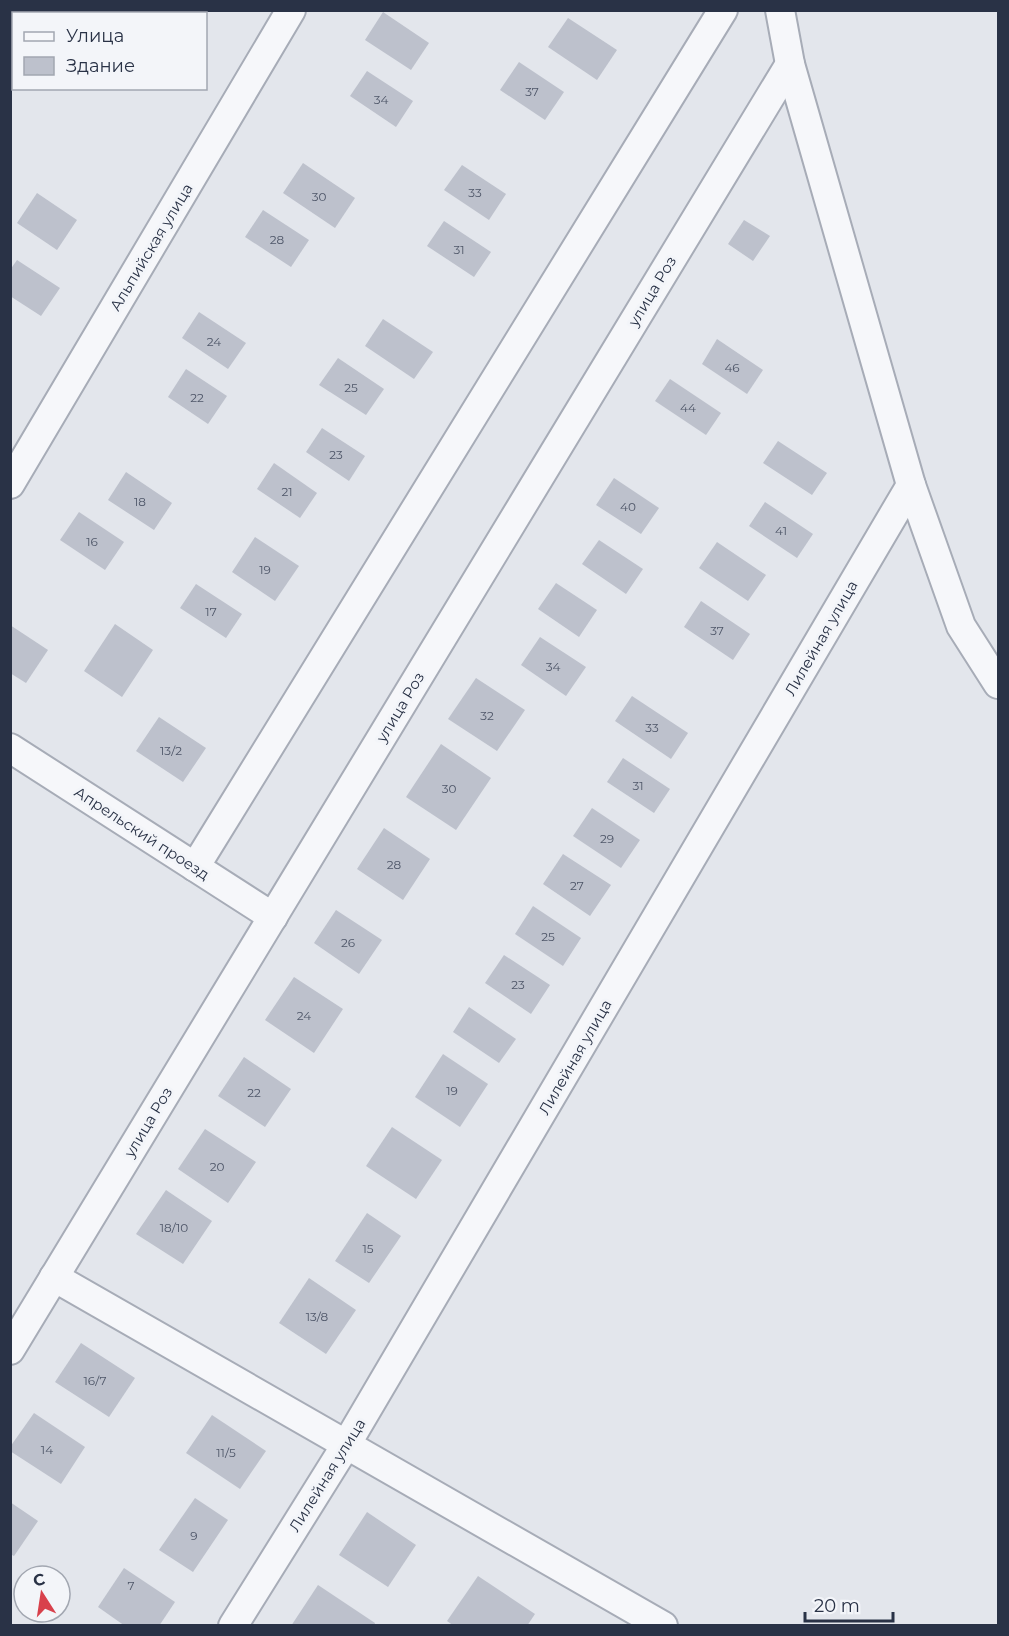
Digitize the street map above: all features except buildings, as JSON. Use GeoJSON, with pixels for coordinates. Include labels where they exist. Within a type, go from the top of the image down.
{"type":"FeatureCollection","features":[{"type":"Feature","properties":{"kind":"street","name":"Альпийская улица"},"geometry":{"type":"LineString","coordinates":[[10,484],[291,10]]}},
{"type":"Feature","properties":{"kind":"street"},"geometry":{"type":"LineString","coordinates":[[195,867],[723,10]]}},
{"type":"Feature","properties":{"kind":"street"},"geometry":{"type":"LineString","coordinates":[[780,10],[790,64],[911,485],[961,626],[999,684]]}},
{"type":"Feature","properties":{"kind":"street","name":"улица Роз"},"geometry":{"type":"LineString","coordinates":[[10,1350],[790,64]]}},
{"type":"Feature","properties":{"kind":"street","name":"Лилейная улица"},"geometry":{"type":"LineString","coordinates":[[233,1626],[346,1445],[911,485]]}},
{"type":"Feature","properties":{"kind":"street","name":"Апрельский проезд"},"geometry":{"type":"LineString","coordinates":[[10,748],[273,917]]}},
{"type":"Feature","properties":{"kind":"street"},"geometry":{"type":"LineString","coordinates":[[54,1277],[663,1626]]}}]}
